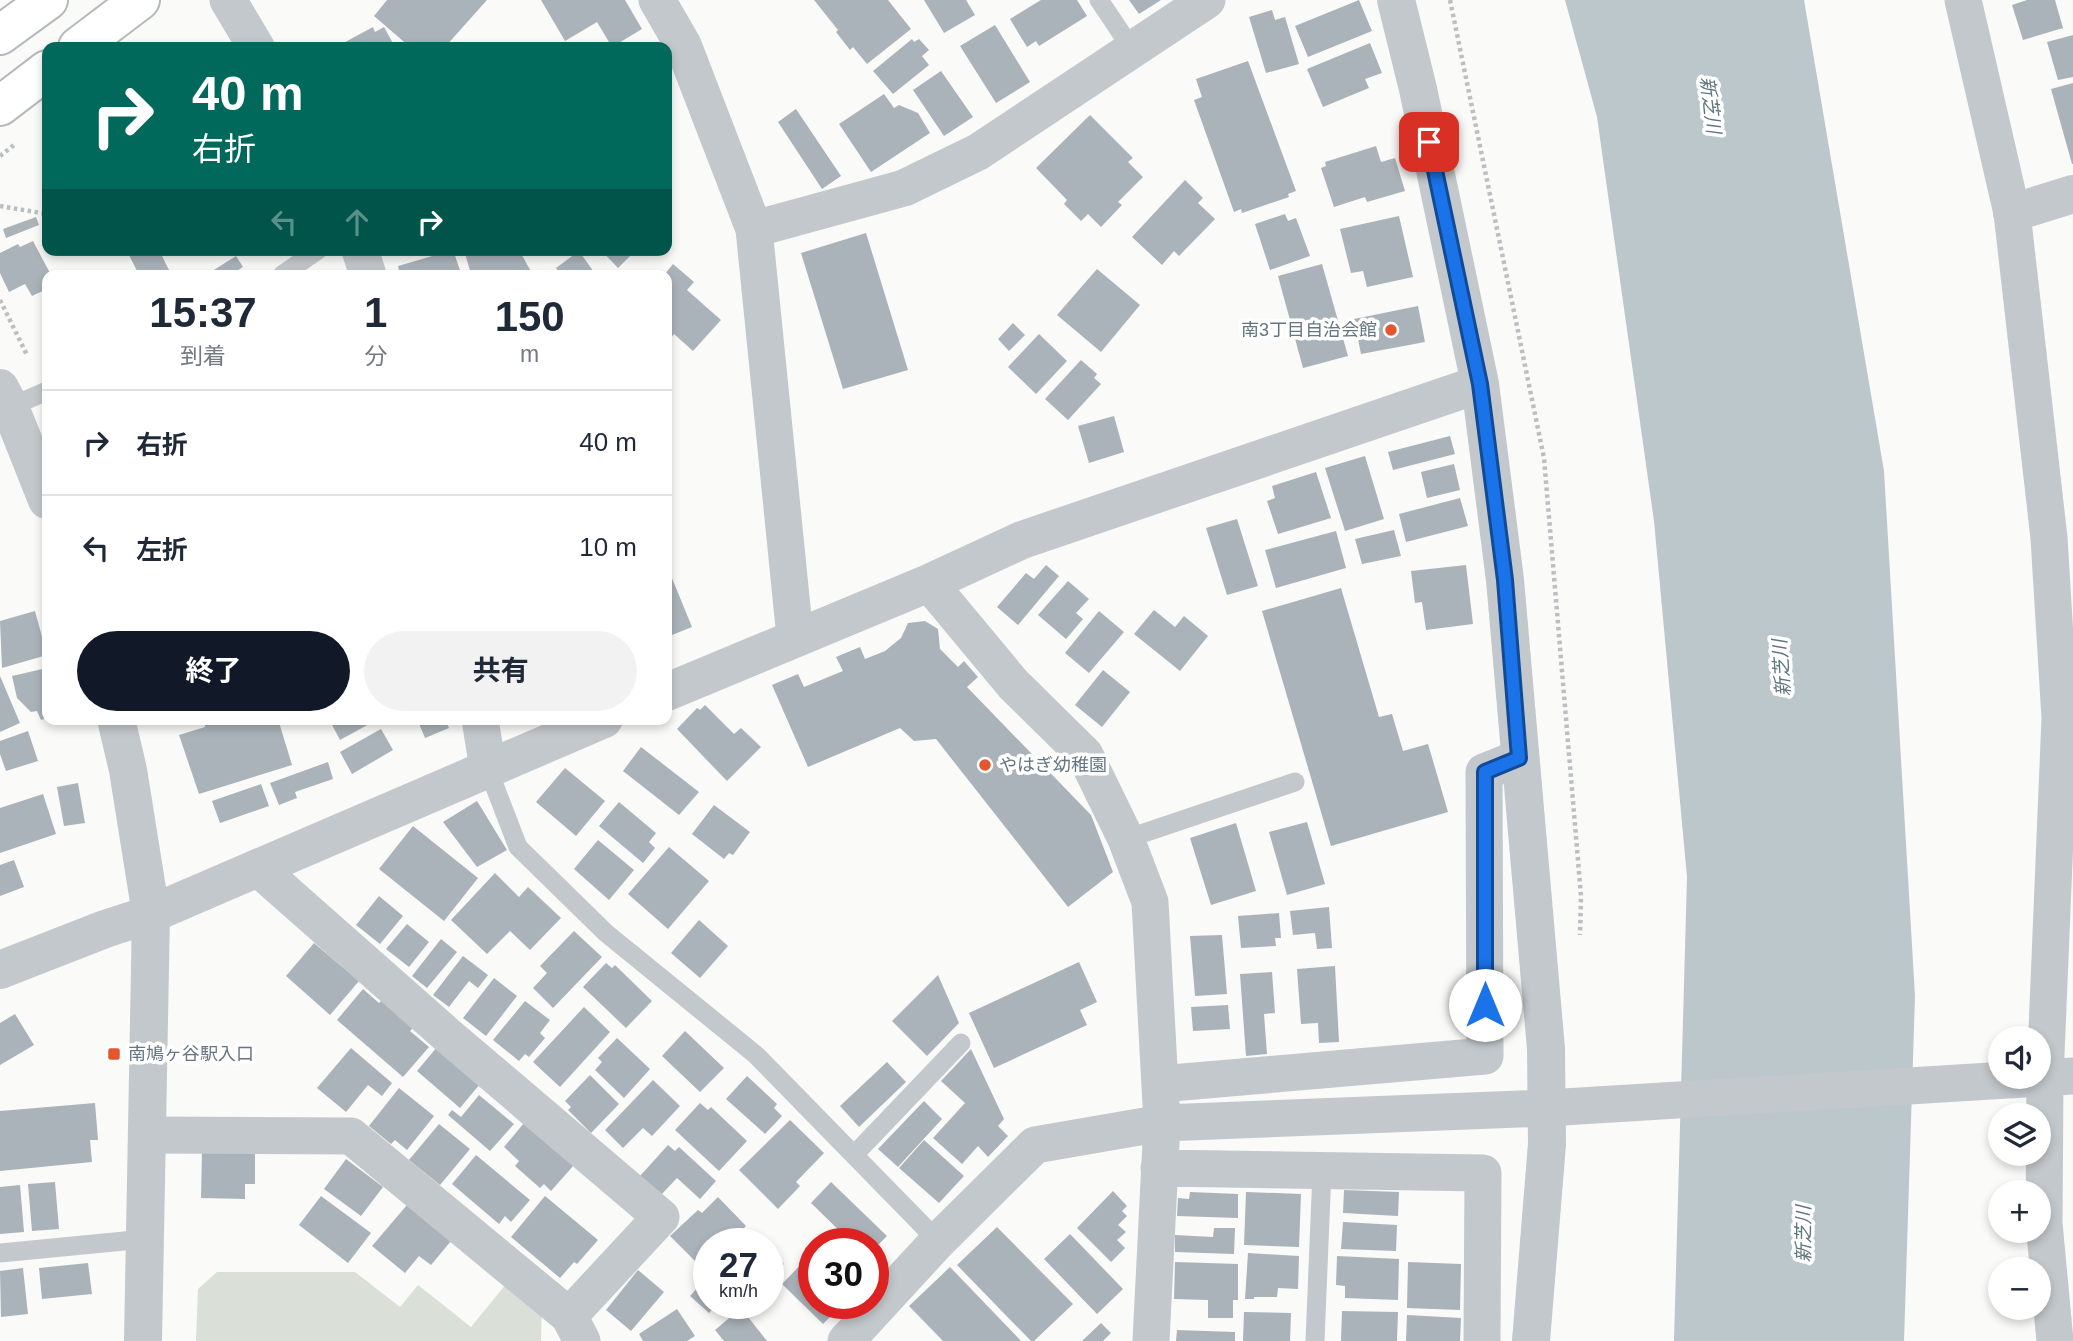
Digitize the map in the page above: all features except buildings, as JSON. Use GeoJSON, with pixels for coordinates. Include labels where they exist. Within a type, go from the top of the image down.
{"type":"FeatureCollection","features":[{"type":"Feature","properties":{"kind":"highway"},"geometry":{"type":"LineString","coordinates":[[0,35],[48,0]]}},
{"type":"Feature","properties":{"kind":"highway"},"geometry":{"type":"LineString","coordinates":[[85,42],[140,0]]}},
{"type":"Feature","properties":{"kind":"highway"},"geometry":{"type":"LineString","coordinates":[[0,106],[42,74]]}},
{"type":"Feature","properties":{"kind":"street"},"geometry":{"type":"LineString","coordinates":[[228,0],[253,42]]}},
{"type":"Feature","properties":{"kind":"street"},"geometry":{"type":"LineString","coordinates":[[657,0],[683,46],[754,229],[794,637]]}},
{"type":"Feature","properties":{"kind":"street"},"geometry":{"type":"LineString","coordinates":[[754,229],[904,188],[978,152],[1207,0]]}},
{"type":"Feature","properties":{"kind":"street"},"geometry":{"type":"LineString","coordinates":[[1396,0],[1418,89],[1480,384],[1505,580],[1546,1049],[1547,1144],[1531,1341]]}},
{"type":"Feature","properties":{"kind":"street"},"geometry":{"type":"LineString","coordinates":[[1963,0],[2012,213],[2061,535],[2066,720],[2059,1077],[2044,1223],[2055,1341]]}},
{"type":"Feature","properties":{"kind":"street"},"geometry":{"type":"LineString","coordinates":[[2012,213],[2073,194]]}},
{"type":"Feature","properties":{"kind":"street"},"geometry":{"type":"LineString","coordinates":[[672,690],[929,583],[1022,540],[1480,384]]}},
{"type":"Feature","properties":{"kind":"street"},"geometry":{"type":"LineString","coordinates":[[5,398],[42,488]]}},
{"type":"Feature","properties":{"kind":"street"},"geometry":{"type":"LineString","coordinates":[[929,583],[1013,684],[1085,755],[1126,839],[1150,902],[1161,1123],[1151,1341]]}},
{"type":"Feature","properties":{"kind":"street"},"geometry":{"type":"LineString","coordinates":[[117,725],[128,770],[151,914],[143,1341]]}},
{"type":"Feature","properties":{"kind":"street"},"geometry":{"type":"LineString","coordinates":[[481,725],[488,769]]}},
{"type":"Feature","properties":{"kind":"street"},"geometry":{"type":"LineString","coordinates":[[0,970],[151,914],[590,725]]}},
{"type":"Feature","properties":{"kind":"street"},"geometry":{"type":"LineString","coordinates":[[1160,1084],[1485,1056],[1485,772],[1519,758]]}},
{"type":"Feature","properties":{"kind":"street"},"geometry":{"type":"LineString","coordinates":[[147,1135],[351,1136],[576,1329],[661,1217],[447,1035],[258,868]]}},
{"type":"Feature","properties":{"kind":"street"},"geometry":{"type":"LineString","coordinates":[[846,1341],[939,1241],[1035,1144],[1161,1123],[1547,1108],[2059,1077]]}},
{"type":"Feature","properties":{"kind":"street"},"geometry":{"type":"LineString","coordinates":[[1159,1168],[1483,1173],[1482,1341]]}},
{"type":"Feature","properties":{"kind":"lane"},"geometry":{"type":"LineString","coordinates":[[1099,0],[1132,49]]}},
{"type":"Feature","properties":{"kind":"lane"},"geometry":{"type":"LineString","coordinates":[[289,270],[309,256]]}},
{"type":"Feature","properties":{"kind":"lane"},"geometry":{"type":"LineString","coordinates":[[5,398],[42,393]]}},
{"type":"Feature","properties":{"kind":"lane"},"geometry":{"type":"LineString","coordinates":[[488,769],[518,848],[606,933],[756,1055],[939,1241]]}},
{"type":"Feature","properties":{"kind":"lane"},"geometry":{"type":"LineString","coordinates":[[1126,839],[1296,782]]}},
{"type":"Feature","properties":{"kind":"lane"},"geometry":{"type":"LineString","coordinates":[[854,1155],[961,1043]]}},
{"type":"Feature","properties":{"kind":"lane"},"geometry":{"type":"LineString","coordinates":[[1315,1341],[1322,1171]]}},
{"type":"Feature","properties":{"kind":"lane"},"geometry":{"type":"LineString","coordinates":[[0,1253],[145,1239]]}},
{"type":"Feature","properties":{"kind":"path"},"geometry":{"type":"LineString","coordinates":[[0,206],[42,213]]}},
{"type":"Feature","properties":{"kind":"path"},"geometry":{"type":"LineString","coordinates":[[0,300],[42,384]]}},
{"type":"Feature","properties":{"kind":"shaded area"},"geometry":{"type":"Polygon","coordinates":[[[217,1272],[355,1272],[400,1307],[418,1285],[471,1327],[511,1278],[542,1305],[541,1341],[196,1341],[198,1289],[217,1272]]]}},
{"type":"Feature","properties":{"kind":"water","name":"新芝川"},"geometry":{"type":"Polygon","coordinates":[[[1565,0],[1804,0],[1884,471],[1915,996],[1904,1341],[1674,1341],[1687,877],[1654,521],[1597,117],[1565,0]]]}},
{"type":"Feature","properties":{"kind":"place","name":"南3丁目自治会館"},"geometry":{"type":"Point","coordinates":[1391,330]}},
{"type":"Feature","properties":{"kind":"place","name":"やはぎ幼稚園"},"geometry":{"type":"Point","coordinates":[985,765]}},
{"type":"Feature","properties":{"kind":"place","name":"南鳩ヶ谷駅入口"},"geometry":{"type":"Point","coordinates":[114,1054]}},
{"type":"Feature","properties":{"kind":"route"},"geometry":{"type":"LineString","coordinates":[[1429,142],[1480,384],[1505,580],[1519,758],[1485,772],[1485,1005]]}}]}
